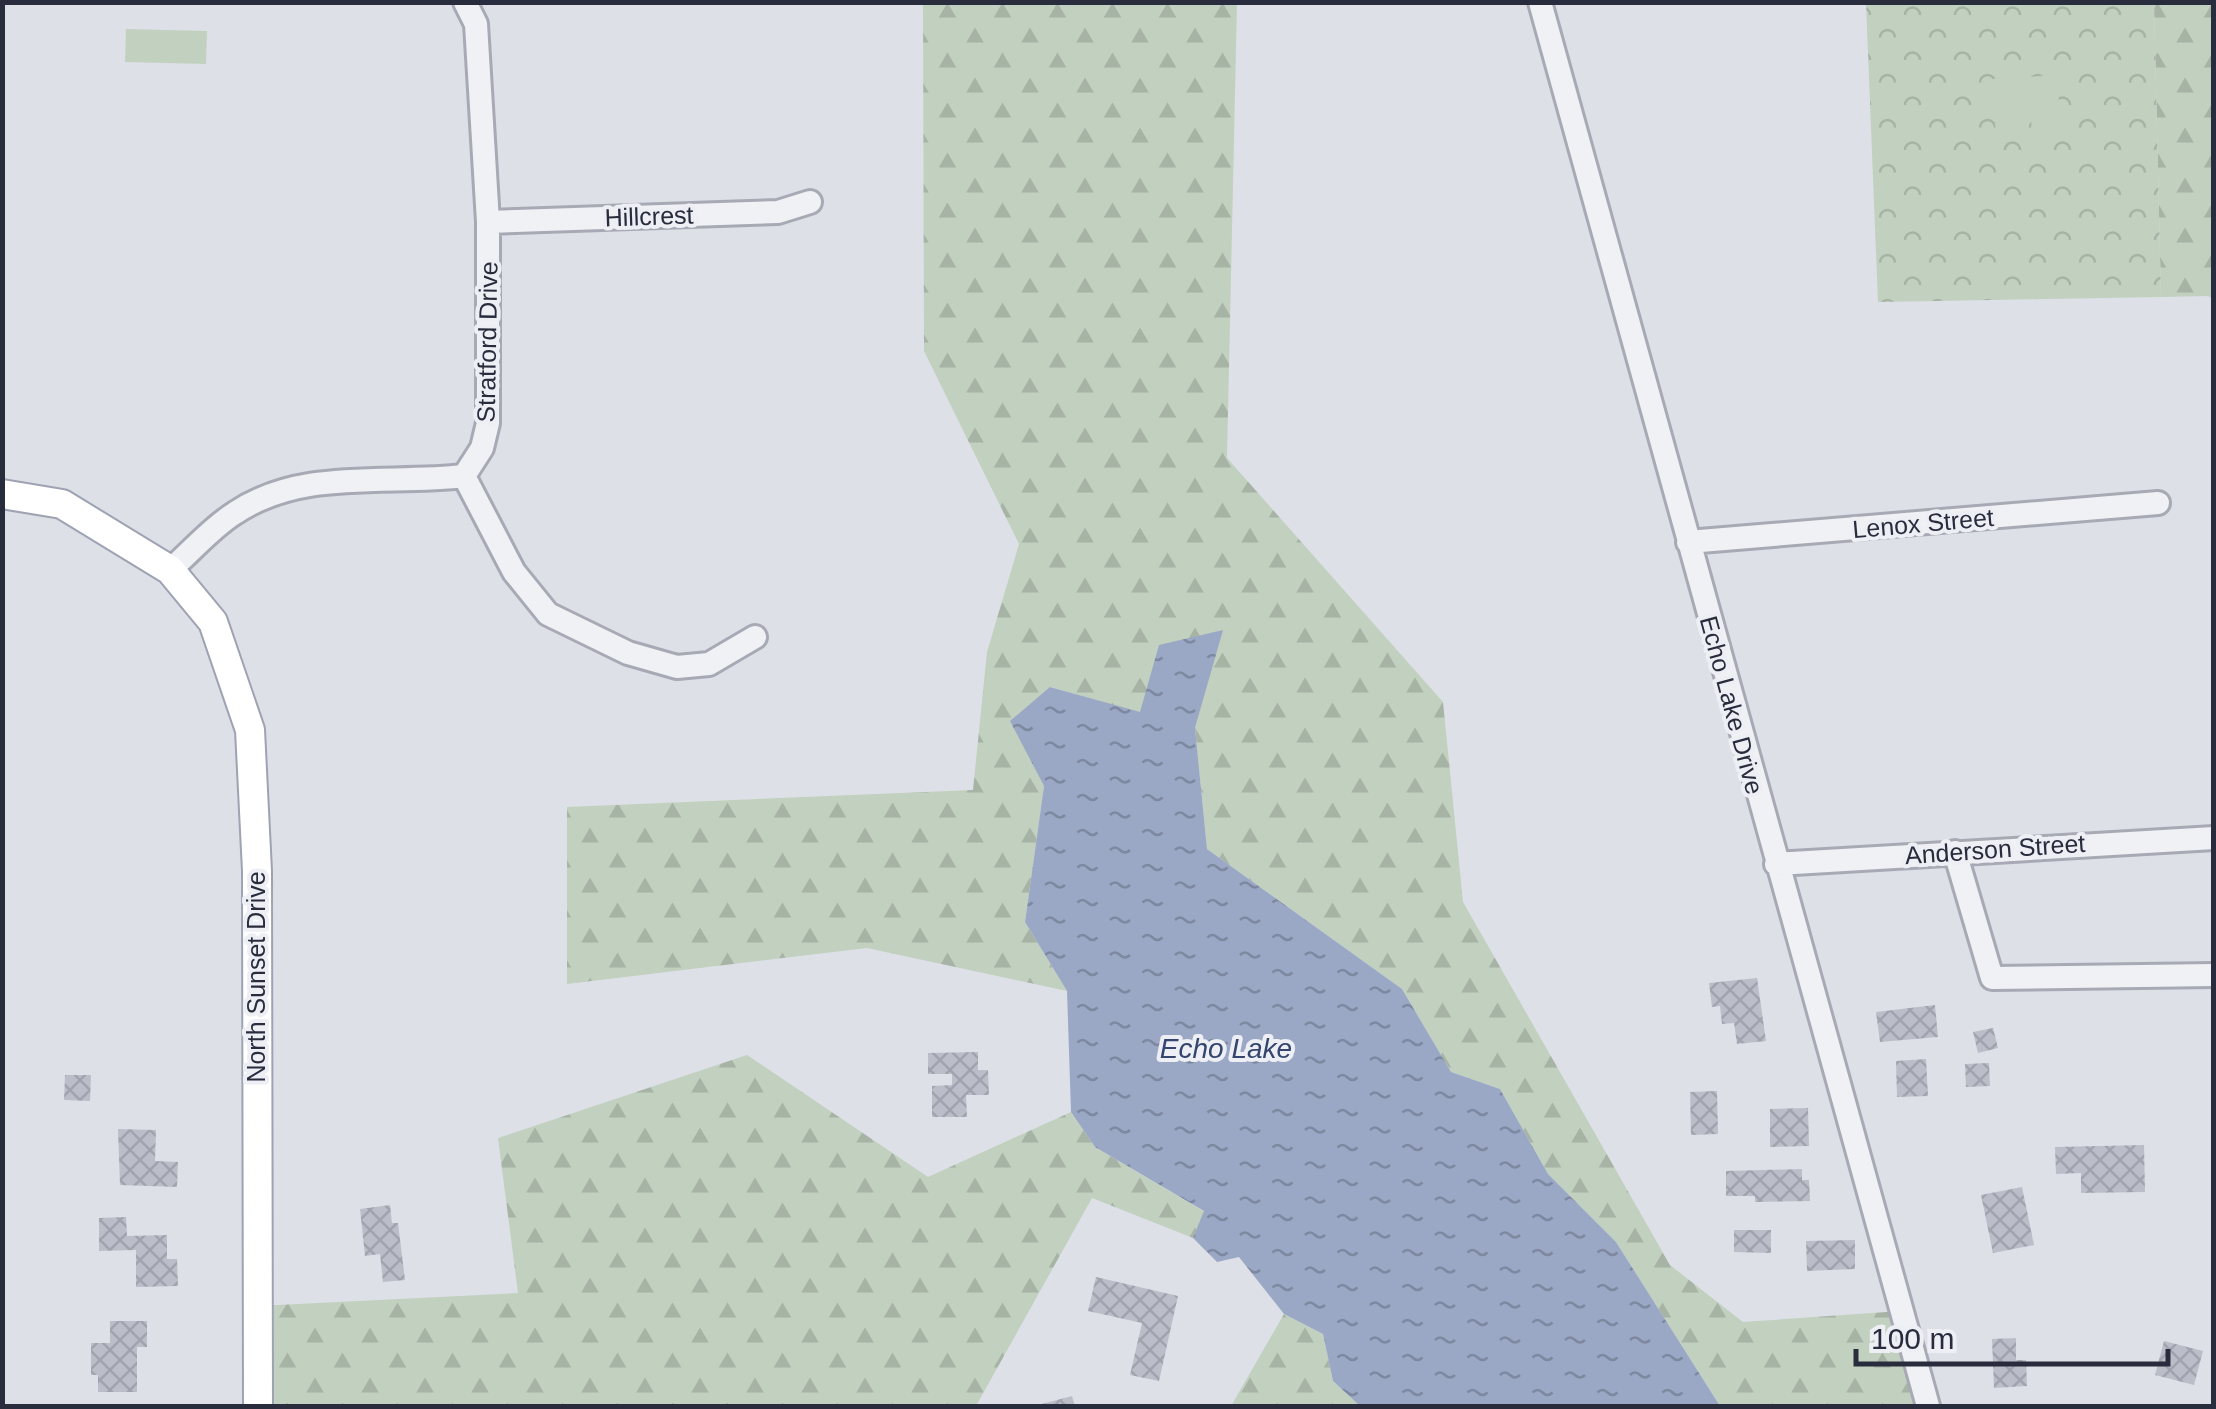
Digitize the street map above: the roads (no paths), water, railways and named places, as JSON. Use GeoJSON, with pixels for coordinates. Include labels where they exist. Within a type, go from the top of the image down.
{"type":"FeatureCollection","features":[{"type":"Feature","properties":{"kind":"main road","name":"North Sunset Drive"},"geometry":{"type":"LineString","coordinates":[[2,494],[62,504],[170,570],[213,622],[250,730],[257,871],[258,1406]]}},
{"type":"Feature","properties":{"kind":"street","name":"Stratford Drive"},"geometry":{"type":"LineString","coordinates":[[464,476],[482,448],[488,423],[488,222],[476,24],[465,2]]}},
{"type":"Feature","properties":{"kind":"street","name":"Echo Lake Drive"},"geometry":{"type":"LineString","coordinates":[[1540,2],[1928,1406]]}},
{"type":"Feature","properties":{"kind":"street","name":"Hillcrest"},"geometry":{"type":"LineString","coordinates":[[488,222],[778,212],[810,202]]}},
{"type":"Feature","properties":{"kind":"street"},"geometry":{"type":"LineString","coordinates":[[170,570],[233,514],[270,494],[301,484],[464,476],[514,572],[548,614],[628,653],[677,667],[708,664],[756,638]]}},
{"type":"Feature","properties":{"kind":"street","name":"Lenox Street"},"geometry":{"type":"LineString","coordinates":[[1688,542],[2158,504]]}},
{"type":"Feature","properties":{"kind":"street","name":"Anderson Street"},"geometry":{"type":"LineString","coordinates":[[1776,864],[2214,838]]}},
{"type":"Feature","properties":{"kind":"street"},"geometry":{"type":"LineString","coordinates":[[1955,852],[1992,978],[2214,975]]}},
{"type":"Feature","properties":{"kind":"water","name":"Echo Lake"},"geometry":{"type":"Polygon","coordinates":[[[1223,630],[1195,728],[1207,849],[1402,989],[1451,1072],[1500,1089],[1548,1174],[1616,1242],[1720,1406],[1360,1406],[1333,1381],[1323,1334],[1284,1314],[1239,1257],[1217,1262],[1193,1238],[1204,1211],[1095,1147],[1071,1112],[1067,991],[1025,922],[1044,786],[1010,721],[1050,687],[1140,712],[1159,645],[1223,630]]]}}]}
